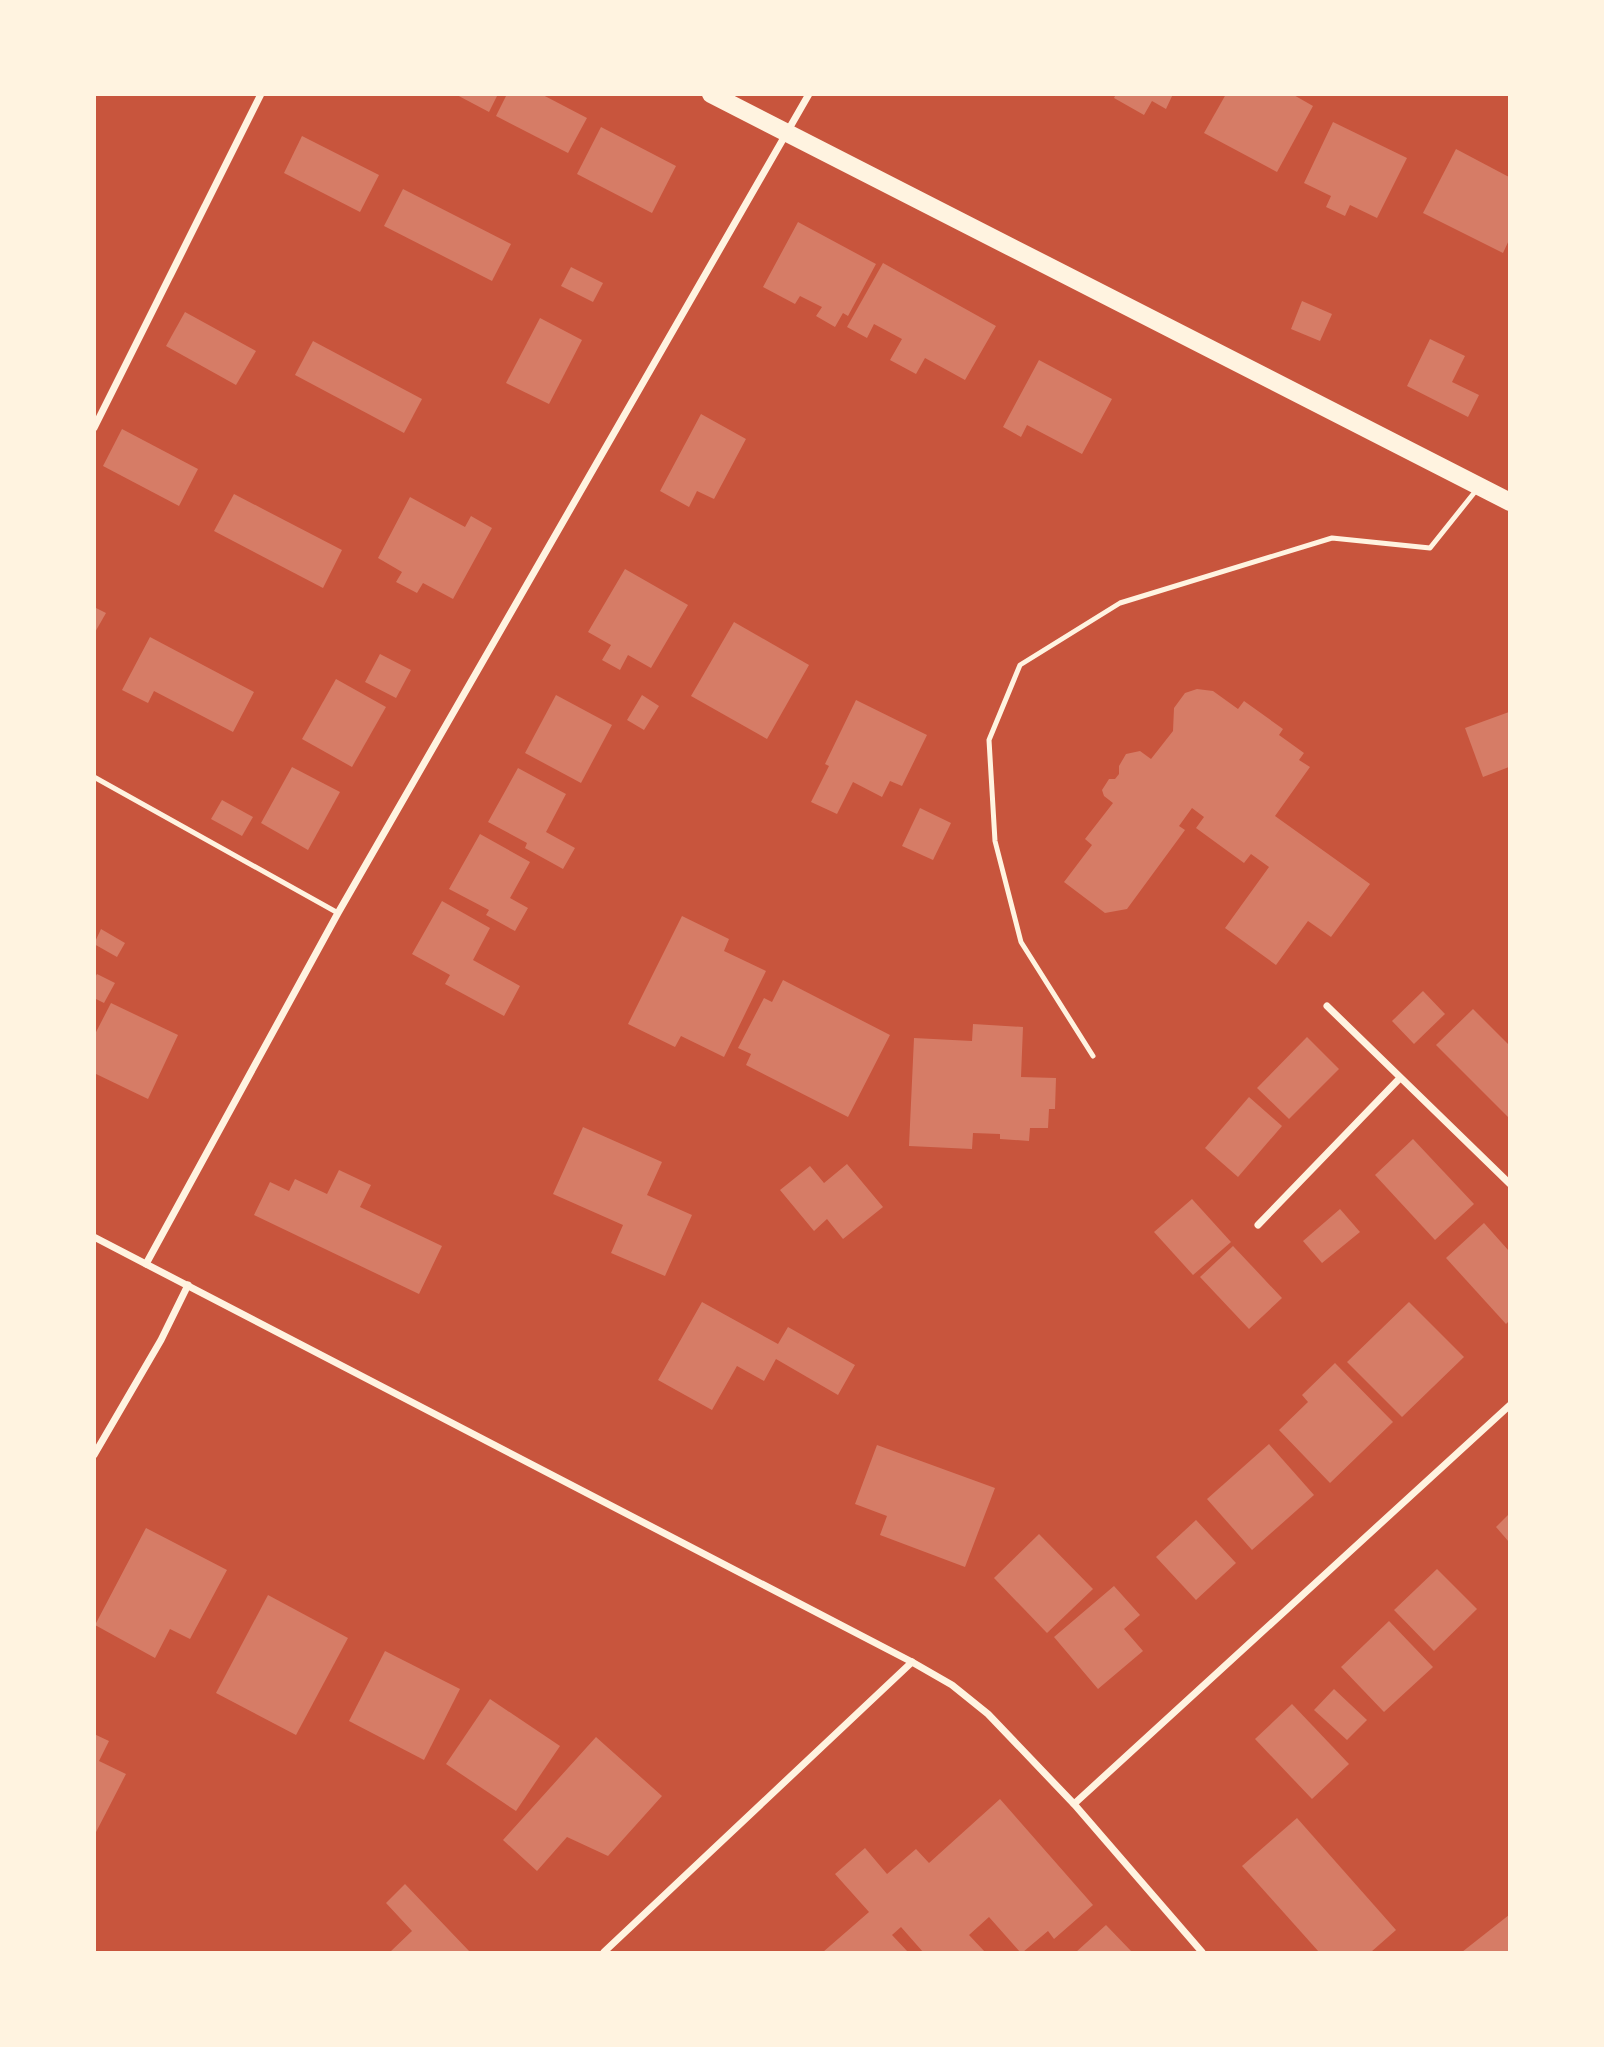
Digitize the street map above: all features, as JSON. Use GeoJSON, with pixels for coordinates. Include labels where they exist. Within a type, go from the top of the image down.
{"type":"FeatureCollection","features":[{"type":"Feature","properties":{"kind":"main road"},"geometry":{"type":"LineString","coordinates":[[711,94],[1510,502]]}},
{"type":"Feature","properties":{"kind":"street"},"geometry":{"type":"LineString","coordinates":[[94,428],[261,94]]}},
{"type":"Feature","properties":{"kind":"street"},"geometry":{"type":"LineString","coordinates":[[146,1264],[338,913],[809,94]]}},
{"type":"Feature","properties":{"kind":"street"},"geometry":{"type":"LineString","coordinates":[[1327,1006],[1510,1184]]}},
{"type":"Feature","properties":{"kind":"street"},"geometry":{"type":"LineString","coordinates":[[1258,1225],[1400,1078]]}},
{"type":"Feature","properties":{"kind":"street"},"geometry":{"type":"LineString","coordinates":[[94,1237],[953,1685],[988,1714],[1074,1804],[1202,1952]]}},
{"type":"Feature","properties":{"kind":"street"},"geometry":{"type":"LineString","coordinates":[[94,1455],[160,1340],[188,1285]]}},
{"type":"Feature","properties":{"kind":"street"},"geometry":{"type":"LineString","coordinates":[[1074,1804],[1510,1405]]}},
{"type":"Feature","properties":{"kind":"street"},"geometry":{"type":"LineString","coordinates":[[604,1952],[912,1662]]}},
{"type":"Feature","properties":{"kind":"lane"},"geometry":{"type":"LineString","coordinates":[[1093,1056],[1021,942],[995,841],[989,740],[1020,665],[1120,603],[1332,538],[1430,548],[1480,486]]}},
{"type":"Feature","properties":{"kind":"lane"},"geometry":{"type":"LineString","coordinates":[[94,777],[338,913]]}},
{"type":"Feature","properties":{"kind":"building"},"geometry":{"type":"Polygon","coordinates":[[[455,94],[498,94],[489,112],[455,94]]]}},
{"type":"Feature","properties":{"kind":"building"},"geometry":{"type":"Polygon","coordinates":[[[507,94],[541,94],[587,118],[568,153],[496,116],[507,94]]]}},
{"type":"Feature","properties":{"kind":"building"},"geometry":{"type":"Polygon","coordinates":[[[1116,94],[1173,94],[1166,109],[1152,101],[1144,115],[1114,98],[1116,94]]]}},
{"type":"Feature","properties":{"kind":"building"},"geometry":{"type":"Polygon","coordinates":[[[1226,94],[1292,94],[1313,106],[1277,172],[1204,133],[1226,94]]]}},
{"type":"Feature","properties":{"kind":"building"},"geometry":{"type":"Polygon","coordinates":[[[1333,122],[1407,158],[1377,218],[1350,205],[1345,216],[1326,207],[1331,196],[1304,183],[1333,122]]]}},
{"type":"Feature","properties":{"kind":"building"},"geometry":{"type":"Polygon","coordinates":[[[601,127],[676,166],[652,213],[577,174],[601,127]]]}},
{"type":"Feature","properties":{"kind":"building"},"geometry":{"type":"Polygon","coordinates":[[[302,136],[379,175],[360,212],[284,173],[302,136]]]}},
{"type":"Feature","properties":{"kind":"building"},"geometry":{"type":"Polygon","coordinates":[[[1456,149],[1509,177],[1509,240],[1503,253],[1423,213],[1456,149]]]}},
{"type":"Feature","properties":{"kind":"building"},"geometry":{"type":"Polygon","coordinates":[[[403,189],[511,244],[492,281],[384,226],[403,189]]]}},
{"type":"Feature","properties":{"kind":"building"},"geometry":{"type":"Polygon","coordinates":[[[798,222],[876,264],[848,316],[843,313],[835,327],[816,316],[822,307],[800,296],[795,304],[763,287],[798,222]]]}},
{"type":"Feature","properties":{"kind":"building"},"geometry":{"type":"Polygon","coordinates":[[[883,263],[996,326],[965,380],[925,358],[916,374],[890,360],[902,339],[874,324],[867,338],[847,327],[883,263]]]}},
{"type":"Feature","properties":{"kind":"building"},"geometry":{"type":"Polygon","coordinates":[[[571,267],[603,283],[593,302],[561,286],[571,267]]]}},
{"type":"Feature","properties":{"kind":"building"},"geometry":{"type":"Polygon","coordinates":[[[1302,301],[1332,314],[1320,341],[1291,329],[1302,301]]]}},
{"type":"Feature","properties":{"kind":"building"},"geometry":{"type":"Polygon","coordinates":[[[185,312],[256,351],[236,385],[166,346],[185,312]]]}},
{"type":"Feature","properties":{"kind":"building"},"geometry":{"type":"Polygon","coordinates":[[[540,318],[582,340],[549,404],[506,383],[540,318]]]}},
{"type":"Feature","properties":{"kind":"building"},"geometry":{"type":"Polygon","coordinates":[[[1430,339],[1465,356],[1452,382],[1479,395],[1468,417],[1407,386],[1430,339]]]}},
{"type":"Feature","properties":{"kind":"building"},"geometry":{"type":"Polygon","coordinates":[[[313,341],[422,399],[404,433],[295,375],[313,341]]]}},
{"type":"Feature","properties":{"kind":"building"},"geometry":{"type":"Polygon","coordinates":[[[1039,360],[1112,399],[1082,454],[1027,425],[1021,437],[1003,427],[1039,360]]]}},
{"type":"Feature","properties":{"kind":"building"},"geometry":{"type":"Polygon","coordinates":[[[701,414],[746,439],[714,499],[697,491],[689,507],[660,491],[701,414]]]}},
{"type":"Feature","properties":{"kind":"building"},"geometry":{"type":"Polygon","coordinates":[[[122,429],[198,469],[179,506],[103,466],[122,429]]]}},
{"type":"Feature","properties":{"kind":"building"},"geometry":{"type":"Polygon","coordinates":[[[234,494],[342,550],[323,588],[214,531],[234,494]]]}},
{"type":"Feature","properties":{"kind":"building"},"geometry":{"type":"Polygon","coordinates":[[[410,497],[465,527],[471,516],[492,528],[453,599],[423,583],[417,593],[396,582],[402,572],[378,558],[410,497]]]}},
{"type":"Feature","properties":{"kind":"building"},"geometry":{"type":"Polygon","coordinates":[[[625,569],[688,605],[651,668],[628,655],[620,670],[602,660],[611,645],[588,632],[625,569]]]}},
{"type":"Feature","properties":{"kind":"building"},"geometry":{"type":"Polygon","coordinates":[[[94,607],[106,613],[94,634],[94,607]]]}},
{"type":"Feature","properties":{"kind":"building"},"geometry":{"type":"Polygon","coordinates":[[[734,622],[809,665],[767,739],[691,696],[734,622]]]}},
{"type":"Feature","properties":{"kind":"building"},"geometry":{"type":"Polygon","coordinates":[[[150,637],[254,692],[233,732],[154,691],[148,703],[122,690],[150,637]]]}},
{"type":"Feature","properties":{"kind":"building"},"geometry":{"type":"Polygon","coordinates":[[[380,654],[411,670],[396,698],[365,682],[380,654]]]}},
{"type":"Feature","properties":{"kind":"building"},"geometry":{"type":"Polygon","coordinates":[[[336,679],[386,707],[352,767],[302,739],[336,679]]]}},
{"type":"Feature","properties":{"kind":"building"},"geometry":{"type":"Polygon","coordinates":[[[1197,689],[1213,691],[1238,709],[1244,701],[1283,729],[1279,735],[1304,753],[1299,760],[1310,767],[1275,816],[1370,884],[1331,937],[1308,921],[1276,965],[1225,928],[1269,867],[1251,854],[1244,863],[1196,828],[1204,817],[1192,808],[1179,826],[1185,830],[1127,909],[1105,913],[1064,882],[1092,845],[1085,839],[1113,803],[1104,796],[1102,790],[1109,779],[1115,779],[1119,774],[1119,766],[1126,754],[1140,751],[1151,759],[1173,731],[1174,708],[1185,693],[1197,689]]]}},
{"type":"Feature","properties":{"kind":"building"},"geometry":{"type":"Polygon","coordinates":[[[556,695],[612,725],[581,783],[525,753],[556,695]]]}},
{"type":"Feature","properties":{"kind":"building"},"geometry":{"type":"Polygon","coordinates":[[[642,695],[659,706],[644,730],[627,720],[642,695]]]}},
{"type":"Feature","properties":{"kind":"building"},"geometry":{"type":"Polygon","coordinates":[[[856,700],[927,735],[902,786],[890,781],[882,797],[853,782],[837,814],[811,802],[829,766],[825,764],[856,700]]]}},
{"type":"Feature","properties":{"kind":"building"},"geometry":{"type":"Polygon","coordinates":[[[1509,712],[1509,767],[1483,777],[1465,728],[1509,712]]]}},
{"type":"Feature","properties":{"kind":"building"},"geometry":{"type":"Polygon","coordinates":[[[292,767],[340,792],[308,850],[261,823],[292,767]]]}},
{"type":"Feature","properties":{"kind":"building"},"geometry":{"type":"Polygon","coordinates":[[[518,768],[566,794],[546,832],[575,848],[563,869],[525,848],[527,843],[488,822],[518,768]]]}},
{"type":"Feature","properties":{"kind":"building"},"geometry":{"type":"Polygon","coordinates":[[[222,800],[253,817],[242,836],[211,819],[222,800]]]}},
{"type":"Feature","properties":{"kind":"building"},"geometry":{"type":"Polygon","coordinates":[[[920,808],[951,823],[933,860],[902,846],[920,808]]]}},
{"type":"Feature","properties":{"kind":"building"},"geometry":{"type":"Polygon","coordinates":[[[480,834],[530,862],[510,898],[528,908],[515,931],[486,915],[489,910],[449,889],[480,834]]]}},
{"type":"Feature","properties":{"kind":"building"},"geometry":{"type":"Polygon","coordinates":[[[442,901],[490,928],[473,960],[520,986],[504,1016],[445,984],[450,975],[412,954],[442,901]]]}},
{"type":"Feature","properties":{"kind":"building"},"geometry":{"type":"Polygon","coordinates":[[[682,916],[729,939],[724,951],[766,971],[724,1057],[681,1036],[675,1047],[628,1024],[682,916]]]}},
{"type":"Feature","properties":{"kind":"building"},"geometry":{"type":"Polygon","coordinates":[[[101,929],[125,943],[117,957],[94,944],[101,929]]]}},
{"type":"Feature","properties":{"kind":"building"},"geometry":{"type":"Polygon","coordinates":[[[97,974],[115,983],[104,1003],[94,998],[94,979],[97,974]]]}},
{"type":"Feature","properties":{"kind":"building"},"geometry":{"type":"Polygon","coordinates":[[[783,980],[890,1035],[848,1117],[746,1065],[751,1054],[738,1048],[764,998],[772,1002],[783,980]]]}},
{"type":"Feature","properties":{"kind":"building"},"geometry":{"type":"Polygon","coordinates":[[[1423,991],[1445,1014],[1414,1044],[1392,1021],[1423,991]]]}},
{"type":"Feature","properties":{"kind":"building"},"geometry":{"type":"Polygon","coordinates":[[[111,1003],[178,1035],[148,1099],[94,1073],[94,1036],[111,1003]]]}},
{"type":"Feature","properties":{"kind":"building"},"geometry":{"type":"Polygon","coordinates":[[[1473,1009],[1509,1045],[1509,1118],[1436,1045],[1473,1009]]]}},
{"type":"Feature","properties":{"kind":"building"},"geometry":{"type":"Polygon","coordinates":[[[973,1024],[1023,1027],[1021,1077],[1056,1078],[1055,1109],[1049,1109],[1048,1128],[1030,1128],[1029,1141],[1000,1139],[1000,1134],[973,1133],[972,1149],[909,1146],[914,1038],[972,1041],[973,1024]]]}},
{"type":"Feature","properties":{"kind":"building"},"geometry":{"type":"Polygon","coordinates":[[[1307,1037],[1339,1069],[1289,1119],[1257,1088],[1307,1037]]]}},
{"type":"Feature","properties":{"kind":"building"},"geometry":{"type":"Polygon","coordinates":[[[1249,1097],[1282,1126],[1238,1177],[1205,1148],[1249,1097]]]}},
{"type":"Feature","properties":{"kind":"building"},"geometry":{"type":"Polygon","coordinates":[[[583,1127],[662,1162],[647,1195],[692,1215],[665,1276],[611,1253],[623,1225],[553,1194],[583,1127]]]}},
{"type":"Feature","properties":{"kind":"building"},"geometry":{"type":"Polygon","coordinates":[[[1413,1139],[1474,1204],[1435,1240],[1375,1175],[1413,1139]]]}},
{"type":"Feature","properties":{"kind":"building"},"geometry":{"type":"Polygon","coordinates":[[[847,1164],[883,1207],[843,1239],[827,1219],[814,1231],[780,1190],[810,1166],[824,1183],[847,1164]]]}},
{"type":"Feature","properties":{"kind":"building"},"geometry":{"type":"Polygon","coordinates":[[[339,1170],[371,1185],[360,1207],[442,1246],[419,1294],[254,1215],[270,1182],[289,1191],[295,1179],[327,1194],[339,1170]]]}},
{"type":"Feature","properties":{"kind":"building"},"geometry":{"type":"Polygon","coordinates":[[[1192,1199],[1231,1242],[1193,1275],[1154,1232],[1192,1199]]]}},
{"type":"Feature","properties":{"kind":"building"},"geometry":{"type":"Polygon","coordinates":[[[1340,1209],[1360,1232],[1322,1263],[1303,1241],[1340,1209]]]}},
{"type":"Feature","properties":{"kind":"building"},"geometry":{"type":"Polygon","coordinates":[[[1484,1223],[1509,1251],[1509,1321],[1506,1324],[1446,1258],[1484,1223]]]}},
{"type":"Feature","properties":{"kind":"building"},"geometry":{"type":"Polygon","coordinates":[[[1233,1246],[1282,1298],[1249,1329],[1200,1277],[1233,1246]]]}},
{"type":"Feature","properties":{"kind":"building"},"geometry":{"type":"Polygon","coordinates":[[[702,1302],[778,1344],[788,1327],[855,1365],[838,1395],[776,1359],[764,1381],[737,1366],[712,1410],[658,1380],[702,1302]]]}},
{"type":"Feature","properties":{"kind":"building"},"geometry":{"type":"Polygon","coordinates":[[[1409,1302],[1464,1357],[1402,1417],[1347,1362],[1409,1302]]]}},
{"type":"Feature","properties":{"kind":"building"},"geometry":{"type":"Polygon","coordinates":[[[1335,1363],[1393,1422],[1330,1483],[1279,1430],[1308,1402],[1302,1395],[1335,1363]]]}},
{"type":"Feature","properties":{"kind":"building"},"geometry":{"type":"Polygon","coordinates":[[[1269,1444],[1314,1495],[1252,1550],[1207,1499],[1269,1444]]]}},
{"type":"Feature","properties":{"kind":"building"},"geometry":{"type":"Polygon","coordinates":[[[877,1445],[995,1488],[965,1567],[880,1535],[887,1516],[855,1504],[877,1445]]]}},
{"type":"Feature","properties":{"kind":"building"},"geometry":{"type":"Polygon","coordinates":[[[1509,1514],[1509,1542],[1496,1527],[1509,1514]]]}},
{"type":"Feature","properties":{"kind":"building"},"geometry":{"type":"Polygon","coordinates":[[[1196,1520],[1236,1563],[1196,1600],[1156,1557],[1196,1520]]]}},
{"type":"Feature","properties":{"kind":"building"},"geometry":{"type":"Polygon","coordinates":[[[146,1528],[227,1570],[190,1639],[170,1629],[155,1658],[95,1625],[146,1528]]]}},
{"type":"Feature","properties":{"kind":"building"},"geometry":{"type":"Polygon","coordinates":[[[1039,1534],[1093,1589],[1047,1633],[994,1578],[1039,1534]]]}},
{"type":"Feature","properties":{"kind":"building"},"geometry":{"type":"Polygon","coordinates":[[[1437,1569],[1477,1609],[1434,1651],[1394,1610],[1437,1569]]]}},
{"type":"Feature","properties":{"kind":"building"},"geometry":{"type":"Polygon","coordinates":[[[1114,1586],[1140,1615],[1124,1629],[1143,1651],[1098,1689],[1054,1637],[1114,1586]]]}},
{"type":"Feature","properties":{"kind":"building"},"geometry":{"type":"Polygon","coordinates":[[[268,1595],[348,1638],[296,1735],[216,1693],[268,1595]]]}},
{"type":"Feature","properties":{"kind":"building"},"geometry":{"type":"Polygon","coordinates":[[[1389,1621],[1433,1667],[1384,1712],[1341,1667],[1389,1621]]]}},
{"type":"Feature","properties":{"kind":"building"},"geometry":{"type":"Polygon","coordinates":[[[385,1651],[460,1689],[424,1760],[349,1721],[385,1651]]]}},
{"type":"Feature","properties":{"kind":"building"},"geometry":{"type":"Polygon","coordinates":[[[1334,1689],[1367,1720],[1347,1740],[1314,1710],[1334,1689]]]}},
{"type":"Feature","properties":{"kind":"building"},"geometry":{"type":"Polygon","coordinates":[[[490,1699],[560,1746],[516,1811],[446,1764],[490,1699]]]}},
{"type":"Feature","properties":{"kind":"building"},"geometry":{"type":"Polygon","coordinates":[[[1292,1704],[1349,1764],[1312,1799],[1255,1739],[1292,1704]]]}},
{"type":"Feature","properties":{"kind":"building"},"geometry":{"type":"Polygon","coordinates":[[[94,1734],[109,1741],[99,1761],[126,1774],[94,1836],[94,1734]]]}},
{"type":"Feature","properties":{"kind":"building"},"geometry":{"type":"Polygon","coordinates":[[[596,1737],[662,1796],[608,1856],[567,1837],[537,1871],[503,1840],[596,1737]]]}},
{"type":"Feature","properties":{"kind":"building"},"geometry":{"type":"Polygon","coordinates":[[[1000,1799],[1093,1905],[1054,1939],[1048,1931],[1020,1952],[989,1917],[969,1935],[985,1952],[923,1952],[901,1927],[892,1935],[908,1952],[823,1952],[869,1912],[835,1874],[865,1848],[887,1874],[916,1849],[929,1863],[1000,1799]]]}},
{"type":"Feature","properties":{"kind":"building"},"geometry":{"type":"Polygon","coordinates":[[[1297,1818],[1396,1930],[1371,1952],[1319,1952],[1242,1866],[1297,1818]]]}},
{"type":"Feature","properties":{"kind":"building"},"geometry":{"type":"Polygon","coordinates":[[[405,1884],[470,1952],[390,1952],[412,1931],[386,1903],[405,1884]]]}},
{"type":"Feature","properties":{"kind":"building"},"geometry":{"type":"Polygon","coordinates":[[[1509,1915],[1509,1952],[1462,1952],[1509,1915]]]}},
{"type":"Feature","properties":{"kind":"building"},"geometry":{"type":"Polygon","coordinates":[[[1106,1925],[1132,1952],[1076,1952],[1106,1925]]]}}]}
